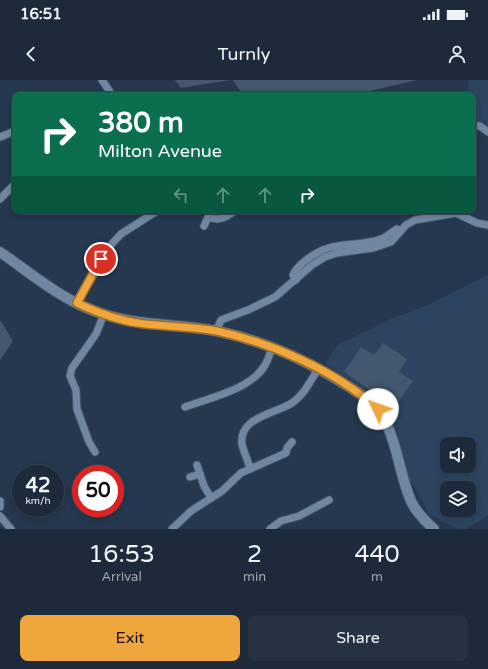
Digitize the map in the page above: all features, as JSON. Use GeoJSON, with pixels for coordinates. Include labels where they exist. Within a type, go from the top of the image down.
{"type":"FeatureCollection","features":[{"type":"Feature","properties":{"kind":"main road"},"geometry":{"type":"LineString","coordinates":[[0,252],[77,303],[104,314],[137,323],[216,331],[272,348],[318,369],[364,396],[378,409],[386,422],[396,448],[411,502],[423,519],[434,529]]}},
{"type":"Feature","properties":{"kind":"street"},"geometry":{"type":"LineString","coordinates":[[102,80],[110,92]]}},
{"type":"Feature","properties":{"kind":"street"},"geometry":{"type":"LineString","coordinates":[[476,125],[480,126],[488,132]]}},
{"type":"Feature","properties":{"kind":"street"},"geometry":{"type":"LineString","coordinates":[[0,137],[12,132]]}},
{"type":"Feature","properties":{"kind":"street"},"geometry":{"type":"LineString","coordinates":[[0,199],[12,187]]}},
{"type":"Feature","properties":{"kind":"street"},"geometry":{"type":"LineString","coordinates":[[77,303],[109,247],[121,234],[152,214]]}},
{"type":"Feature","properties":{"kind":"street"},"geometry":{"type":"LineString","coordinates":[[204,226],[208,214]]}},
{"type":"Feature","properties":{"kind":"street"},"geometry":{"type":"LineString","coordinates":[[209,214],[211,218],[218,219],[229,214]]}},
{"type":"Feature","properties":{"kind":"street"},"geometry":{"type":"LineString","coordinates":[[216,331],[221,320],[269,300],[296,280],[312,265],[324,258],[337,253],[383,245],[393,241],[401,231],[416,220],[461,214],[477,222],[488,225]]}},
{"type":"Feature","properties":{"kind":"street"},"geometry":{"type":"LineString","coordinates":[[95,452],[89,442],[78,409],[76,390],[70,376],[72,368],[96,334],[104,314]]}},
{"type":"Feature","properties":{"kind":"street"},"geometry":{"type":"LineString","coordinates":[[185,407],[238,388],[250,381],[264,367],[272,348]]}},
{"type":"Feature","properties":{"kind":"street"},"geometry":{"type":"LineString","coordinates":[[250,468],[242,444],[243,435],[248,426],[256,418],[294,401],[318,369]]}},
{"type":"Feature","properties":{"kind":"street"},"geometry":{"type":"LineString","coordinates":[[172,529],[191,511],[222,491],[240,474],[250,468],[268,462],[286,453],[287,448],[292,442]]}},
{"type":"Feature","properties":{"kind":"street"},"geometry":{"type":"LineString","coordinates":[[197,465],[211,498]]}},
{"type":"Feature","properties":{"kind":"street"},"geometry":{"type":"LineString","coordinates":[[190,478],[200,474]]}},
{"type":"Feature","properties":{"kind":"street"},"geometry":{"type":"LineString","coordinates":[[270,529],[280,521],[299,516],[329,500]]}},
{"type":"Feature","properties":{"kind":"street"},"geometry":{"type":"LineString","coordinates":[[0,501],[0,507]]}},
{"type":"Feature","properties":{"kind":"street"},"geometry":{"type":"LineString","coordinates":[[0,516],[11,529]]}},
{"type":"Feature","properties":{"kind":"shaded area"},"geometry":{"type":"Polygon","coordinates":[[[175,80],[231,80],[181,88],[175,80]]]}},
{"type":"Feature","properties":{"kind":"shaded area"},"geometry":{"type":"Polygon","coordinates":[[[233,80],[417,80],[365,92],[241,92],[233,80]]]}},
{"type":"Feature","properties":{"kind":"shaded area"},"geometry":{"type":"Polygon","coordinates":[[[468,80],[488,80],[488,126],[476,123],[476,92],[469,92],[468,80]]]}},
{"type":"Feature","properties":{"kind":"shaded area"},"geometry":{"type":"Polygon","coordinates":[[[488,275],[488,516],[465,529],[457,529],[429,514],[407,474],[397,430],[380,401],[325,364],[337,345],[393,318],[428,305],[488,275]]]}},
{"type":"Feature","properties":{"kind":"shaded area"},"geometry":{"type":"Polygon","coordinates":[[[0,320],[13,341],[0,360],[0,320]]]}},
{"type":"Feature","properties":{"kind":"shaded area"},"geometry":{"type":"Polygon","coordinates":[[[383,343],[407,359],[399,372],[413,381],[395,407],[344,372],[361,347],[374,355],[383,343]]]}},
{"type":"Feature","properties":{"kind":"route"},"geometry":{"type":"LineString","coordinates":[[101,259],[77,303],[91,310],[137,323],[216,331],[247,339],[279,350],[324,372],[364,396],[378,409]]}}]}
